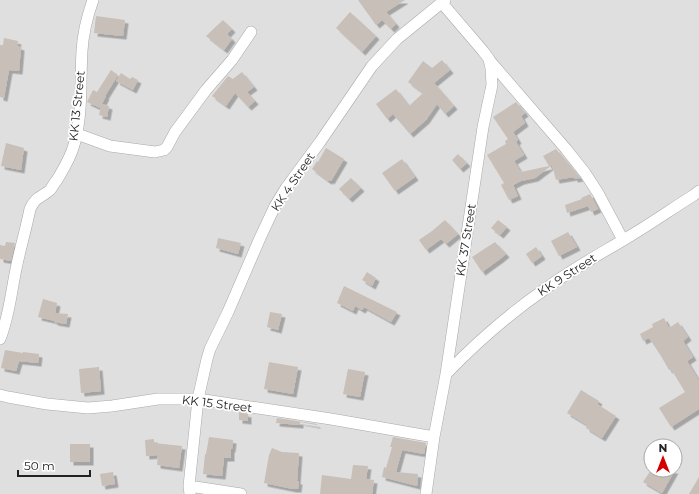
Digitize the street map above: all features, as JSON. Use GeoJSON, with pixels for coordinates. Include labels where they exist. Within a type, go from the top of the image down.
{"type":"FeatureCollection","features":[{"type":"Feature","properties":{"kind":"street","name":"KK 13 Street"},"geometry":{"type":"LineString","coordinates":[[0,339],[4,330],[16,268],[30,209],[33,202],[50,190],[68,163],[77,134],[81,89],[82,50],[86,18],[93,0]]}},
{"type":"Feature","properties":{"kind":"street","name":"KK 37 Street"},"geometry":{"type":"LineString","coordinates":[[426,494],[434,437],[446,374],[483,128],[492,85],[491,68],[488,59],[444,2]]}},
{"type":"Feature","properties":{"kind":"street","name":"KK 4 Street"},"geometry":{"type":"LineString","coordinates":[[190,490],[198,399],[204,367],[210,349],[275,206],[286,188],[320,142],[372,66],[397,39],[444,2]]}},
{"type":"Feature","properties":{"kind":"street"},"geometry":{"type":"LineString","coordinates":[[77,134],[110,146],[155,152],[164,150],[168,147],[175,132],[206,90],[232,60],[251,32]]}},
{"type":"Feature","properties":{"kind":"street"},"geometry":{"type":"LineString","coordinates":[[488,59],[585,173],[598,193],[623,240]]}},
{"type":"Feature","properties":{"kind":"street","name":"KK 9 Street"},"geometry":{"type":"LineString","coordinates":[[446,374],[468,351],[544,289],[623,240],[697,197]]}},
{"type":"Feature","properties":{"kind":"street","name":"KK 15 Street"},"geometry":{"type":"LineString","coordinates":[[0,395],[47,404],[88,408],[158,399],[198,399],[331,419],[434,437]]}},
{"type":"Feature","properties":{"kind":"street"},"geometry":{"type":"LineString","coordinates":[[190,490],[242,494]]}},
{"type":"Feature","properties":{"kind":"shaded area"},"geometry":{"type":"Polygon","coordinates":[[[0,0],[699,0],[699,494],[0,494],[0,0]]]}},
{"type":"Feature","properties":{"kind":"building"},"geometry":{"type":"Polygon","coordinates":[[[358,0],[405,0],[386,12],[396,24],[391,29],[382,20],[376,25],[358,0]]]}},
{"type":"Feature","properties":{"kind":"building"},"geometry":{"type":"Polygon","coordinates":[[[350,12],[376,36],[362,52],[336,28],[350,12]]]}},
{"type":"Feature","properties":{"kind":"building"},"geometry":{"type":"Polygon","coordinates":[[[96,16],[125,20],[123,36],[94,33],[96,16]]]}},
{"type":"Feature","properties":{"kind":"building"},"geometry":{"type":"Polygon","coordinates":[[[223,20],[232,29],[227,34],[232,39],[224,50],[206,36],[223,20]]]}},
{"type":"Feature","properties":{"kind":"building"},"geometry":{"type":"Polygon","coordinates":[[[4,38],[18,41],[17,46],[21,47],[19,71],[9,70],[4,98],[0,97],[0,45],[3,45],[4,38]]]}},
{"type":"Feature","properties":{"kind":"building"},"geometry":{"type":"Polygon","coordinates":[[[442,60],[450,70],[434,83],[454,106],[445,114],[437,104],[426,120],[410,134],[393,114],[387,119],[376,104],[396,89],[409,106],[423,93],[408,82],[423,61],[432,68],[442,60]]]}},
{"type":"Feature","properties":{"kind":"building"},"geometry":{"type":"Polygon","coordinates":[[[111,70],[118,75],[105,96],[102,104],[109,106],[107,117],[99,115],[101,106],[100,108],[87,102],[93,90],[97,92],[111,70]]]}},
{"type":"Feature","properties":{"kind":"building"},"geometry":{"type":"Polygon","coordinates":[[[242,72],[254,87],[247,92],[255,101],[248,107],[235,93],[226,106],[212,96],[228,76],[233,79],[242,72]]]}},
{"type":"Feature","properties":{"kind":"building"},"geometry":{"type":"Polygon","coordinates":[[[121,73],[130,79],[132,77],[138,80],[133,90],[116,81],[121,73]]]}},
{"type":"Feature","properties":{"kind":"building"},"geometry":{"type":"Polygon","coordinates":[[[516,102],[525,113],[521,116],[525,123],[513,132],[518,140],[516,142],[524,155],[514,161],[521,172],[549,166],[543,156],[556,149],[580,178],[574,179],[574,177],[556,180],[552,165],[535,178],[521,181],[513,185],[518,196],[509,200],[501,185],[504,183],[487,155],[506,144],[505,141],[508,139],[493,117],[516,102]]]}},
{"type":"Feature","properties":{"kind":"building"},"geometry":{"type":"Polygon","coordinates":[[[6,143],[24,148],[21,170],[1,166],[6,143]]]}},
{"type":"Feature","properties":{"kind":"building"},"geometry":{"type":"Polygon","coordinates":[[[326,148],[344,159],[331,181],[328,181],[312,169],[326,148]]]}},
{"type":"Feature","properties":{"kind":"building"},"geometry":{"type":"Polygon","coordinates":[[[458,154],[467,163],[460,169],[452,160],[458,154]]]}},
{"type":"Feature","properties":{"kind":"building"},"geometry":{"type":"Polygon","coordinates":[[[402,159],[415,177],[395,191],[382,173],[402,159]]]}},
{"type":"Feature","properties":{"kind":"building"},"geometry":{"type":"Polygon","coordinates":[[[351,178],[361,188],[349,199],[339,189],[351,178]]]}},
{"type":"Feature","properties":{"kind":"building"},"geometry":{"type":"Polygon","coordinates":[[[590,194],[598,209],[591,212],[588,206],[567,213],[565,205],[582,199],[581,198],[590,194]]]}},
{"type":"Feature","properties":{"kind":"building"},"geometry":{"type":"Polygon","coordinates":[[[445,220],[458,234],[446,244],[441,239],[426,250],[419,240],[445,220]]]}},
{"type":"Feature","properties":{"kind":"building"},"geometry":{"type":"Polygon","coordinates":[[[498,220],[507,227],[500,235],[491,228],[498,220]]]}},
{"type":"Feature","properties":{"kind":"building"},"geometry":{"type":"Polygon","coordinates":[[[568,232],[577,247],[559,256],[551,241],[568,232]]]}},
{"type":"Feature","properties":{"kind":"building"},"geometry":{"type":"Polygon","coordinates":[[[218,238],[241,243],[238,254],[216,248],[218,238]]]}},
{"type":"Feature","properties":{"kind":"building"},"geometry":{"type":"Polygon","coordinates":[[[6,242],[15,243],[11,261],[0,259],[0,245],[5,246],[6,242]]]}},
{"type":"Feature","properties":{"kind":"building"},"geometry":{"type":"Polygon","coordinates":[[[495,242],[506,254],[482,272],[472,257],[495,242]]]}},
{"type":"Feature","properties":{"kind":"building"},"geometry":{"type":"Polygon","coordinates":[[[536,247],[542,256],[532,263],[526,254],[536,247]]]}},
{"type":"Feature","properties":{"kind":"building"},"geometry":{"type":"Polygon","coordinates":[[[367,272],[376,278],[372,286],[362,280],[367,272]]]}},
{"type":"Feature","properties":{"kind":"building"},"geometry":{"type":"Polygon","coordinates":[[[344,286],[397,312],[391,322],[364,307],[362,310],[355,306],[353,311],[337,303],[344,286]]]}},
{"type":"Feature","properties":{"kind":"building"},"geometry":{"type":"Polygon","coordinates":[[[43,299],[57,303],[55,313],[68,314],[66,324],[38,317],[43,299]]]}},
{"type":"Feature","properties":{"kind":"building"},"geometry":{"type":"Polygon","coordinates":[[[270,312],[282,314],[278,330],[267,327],[270,312]]]}},
{"type":"Feature","properties":{"kind":"building"},"geometry":{"type":"Polygon","coordinates":[[[664,318],[669,328],[678,322],[688,337],[683,341],[693,357],[687,361],[699,381],[699,409],[671,427],[659,408],[685,392],[649,338],[643,341],[640,334],[653,327],[652,324],[664,318]]]}},
{"type":"Feature","properties":{"kind":"building"},"geometry":{"type":"Polygon","coordinates":[[[5,350],[39,354],[38,363],[19,361],[16,371],[1,368],[5,350]]]}},
{"type":"Feature","properties":{"kind":"building"},"geometry":{"type":"Polygon","coordinates":[[[269,362],[298,367],[293,394],[264,389],[269,362]]]}},
{"type":"Feature","properties":{"kind":"building"},"geometry":{"type":"Polygon","coordinates":[[[99,367],[101,391],[81,393],[79,369],[99,367]]]}},
{"type":"Feature","properties":{"kind":"building"},"geometry":{"type":"Polygon","coordinates":[[[348,369],[365,372],[360,397],[343,394],[348,369]]]}},
{"type":"Feature","properties":{"kind":"building"},"geometry":{"type":"Polygon","coordinates":[[[581,390],[599,401],[597,404],[616,416],[602,438],[586,428],[587,425],[567,413],[581,390]]]}},
{"type":"Feature","properties":{"kind":"building"},"geometry":{"type":"Polygon","coordinates":[[[239,412],[248,414],[248,421],[239,420],[239,412]]]}},
{"type":"Feature","properties":{"kind":"building"},"geometry":{"type":"Polygon","coordinates":[[[277,418],[317,424],[317,425],[300,422],[300,425],[276,423],[277,418]]]}},
{"type":"Feature","properties":{"kind":"building"},"geometry":{"type":"Polygon","coordinates":[[[209,437],[233,440],[231,458],[224,458],[222,476],[203,474],[205,454],[209,437]]]}},
{"type":"Feature","properties":{"kind":"building"},"geometry":{"type":"Polygon","coordinates":[[[393,437],[426,443],[424,454],[402,450],[396,472],[418,474],[417,486],[382,477],[384,467],[386,468],[392,447],[390,447],[393,437]]]}},
{"type":"Feature","properties":{"kind":"building"},"geometry":{"type":"Polygon","coordinates":[[[154,439],[154,443],[182,446],[179,468],[157,465],[158,455],[146,456],[145,440],[154,439]]]}},
{"type":"Feature","properties":{"kind":"building"},"geometry":{"type":"Polygon","coordinates":[[[70,444],[90,444],[90,462],[70,462],[70,444]]]}},
{"type":"Feature","properties":{"kind":"building"},"geometry":{"type":"Polygon","coordinates":[[[272,448],[282,452],[299,453],[297,481],[299,481],[298,489],[264,483],[269,455],[272,448]]]}},
{"type":"Feature","properties":{"kind":"building"},"geometry":{"type":"Polygon","coordinates":[[[353,465],[368,466],[366,479],[374,480],[372,494],[320,494],[322,475],[351,479],[353,465]]]}},
{"type":"Feature","properties":{"kind":"building"},"geometry":{"type":"Polygon","coordinates":[[[113,472],[115,484],[102,486],[100,474],[113,472]]]}},
{"type":"Feature","properties":{"kind":"building"},"geometry":{"type":"Polygon","coordinates":[[[699,477],[699,494],[689,494],[699,477]]]}},
{"type":"Feature","properties":{"kind":"building"},"geometry":{"type":"Polygon","coordinates":[[[646,478],[670,478],[662,493],[643,482],[646,478]]]}}]}
